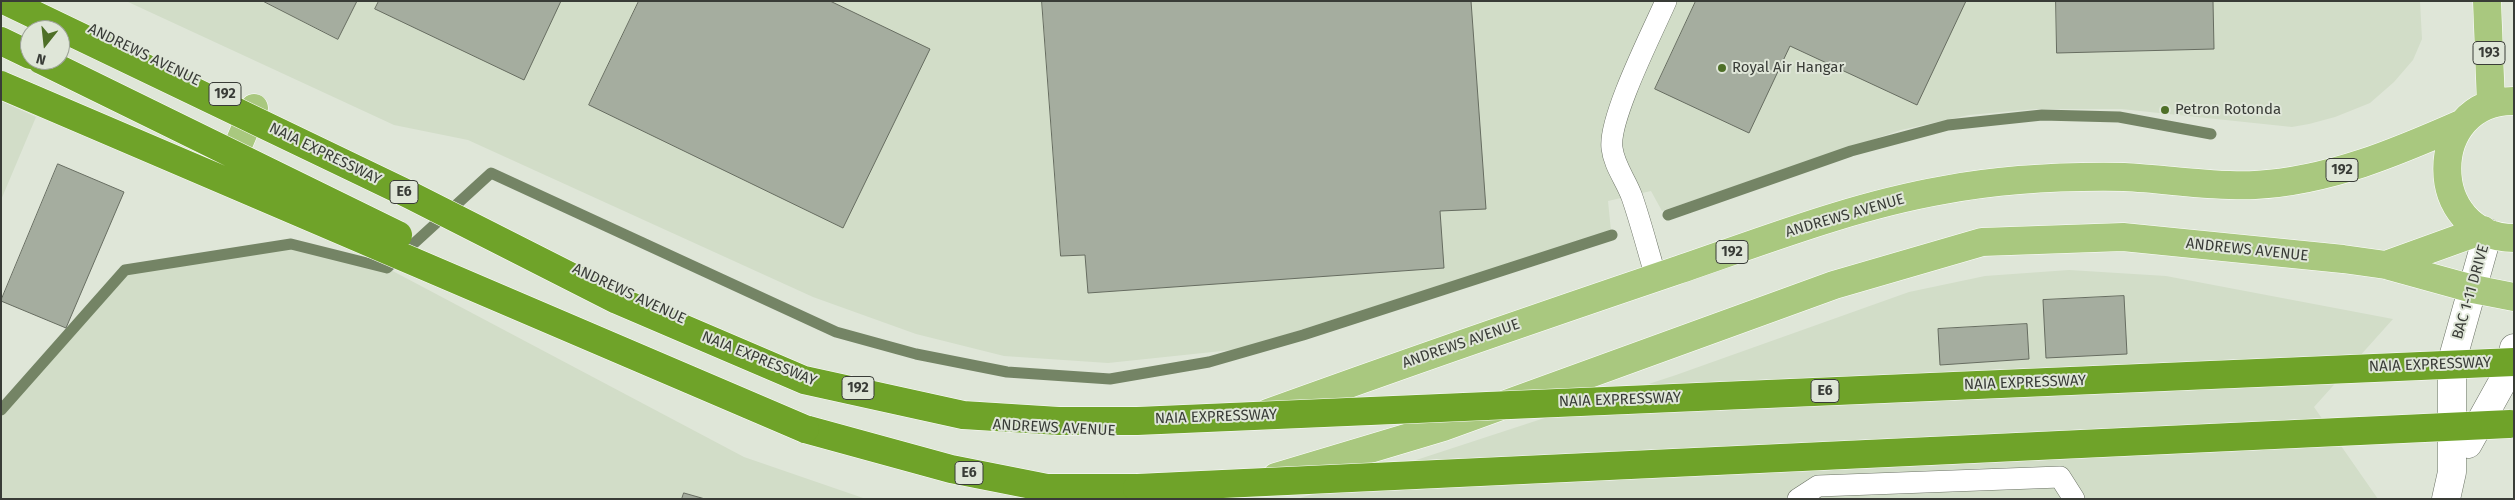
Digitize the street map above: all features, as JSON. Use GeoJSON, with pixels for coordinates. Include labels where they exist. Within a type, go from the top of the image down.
{"type":"FeatureCollection","features":[{"type":"Feature","properties":{"kind":"highway","name":"NAIA EXPRESSWAY"},"geometry":{"type":"LineString","coordinates":[[6,1],[410,195],[617,300],[804,380],[963,415],[1060,421],[1137,421],[2514,362]]}},
{"type":"Feature","properties":{"kind":"highway"},"geometry":{"type":"LineString","coordinates":[[1,41],[20,50]]}},
{"type":"Feature","properties":{"kind":"highway","name":"E6"},"geometry":{"type":"LineString","coordinates":[[61,70],[694,379],[806,428],[951,469],[1047,488],[1138,488],[2514,424]]}},
{"type":"Feature","properties":{"kind":"highway"},"geometry":{"type":"LineString","coordinates":[[1,85],[806,428]]}},
{"type":"Feature","properties":{"kind":"main road","name":"ANDREWS AVENUE"},"geometry":{"type":"LineString","coordinates":[[32,1],[418,187]]}},
{"type":"Feature","properties":{"kind":"main road","name":"193"},"geometry":{"type":"LineString","coordinates":[[2487,1],[2502,102]]}},
{"type":"Feature","properties":{"kind":"main road"},"geometry":{"type":"LineString","coordinates":[[1,50],[384,236]]}},
{"type":"Feature","properties":{"kind":"main road","name":"ANDREWS AVENUE"},"geometry":{"type":"LineString","coordinates":[[478,219],[621,293],[808,372],[964,423],[1116,434],[1266,413],[1843,214],[1942,190],[2010,179],[2125,177],[2214,185],[2256,185],[2312,178],[2355,167],[2403,150],[2464,123],[2502,102]]}},
{"type":"Feature","properties":{"kind":"main road"},"geometry":{"type":"LineString","coordinates":[[231,162],[254,108]]}},
{"type":"Feature","properties":{"kind":"main road","name":"ANDREWS AVENUE"},"geometry":{"type":"LineString","coordinates":[[2464,123],[2454,135],[2448,150],[2446,165],[2447,181],[2451,196],[2459,210],[2495,234]]}},
{"type":"Feature","properties":{"kind":"main road"},"geometry":{"type":"LineString","coordinates":[[2386,266],[2495,234]]}},
{"type":"Feature","properties":{"kind":"main road","name":"ANDREWS AVENUE"},"geometry":{"type":"LineString","coordinates":[[425,258],[599,343],[785,429],[966,482],[1045,493],[1129,494],[1278,476],[1443,427],[1834,285],[1982,242],[2123,237],[2343,259],[2386,266],[2473,289],[2514,297]]}},
{"type":"Feature","properties":{"kind":"street","name":"BAC 1-11 DRIVE"},"geometry":{"type":"LineString","coordinates":[[2446,499],[2452,472],[2452,360],[2473,289],[2495,234]]}},
{"type":"Feature","properties":{"kind":"street","name":"BAC 1-11 DRIVE"},"geometry":{"type":"LineString","coordinates":[[2452,472],[2508,372],[2514,348]]}},
{"type":"Feature","properties":{"kind":"lane"},"geometry":{"type":"LineString","coordinates":[[1656,277],[1632,195],[1617,167],[1612,146],[1614,125],[1624,96],[1666,1]]}},
{"type":"Feature","properties":{"kind":"lane"},"geometry":{"type":"LineString","coordinates":[[1798,499],[1818,486],[2060,477],[2074,499]]}},
{"type":"Feature","properties":{"kind":"shaded area"},"geometry":{"type":"Polygon","coordinates":[[[126,1],[2420,1],[2422,39],[2413,60],[2394,82],[2370,103],[2335,117],[2309,124],[2292,127],[2121,109],[2036,109],[1969,115],[1901,130],[1662,211],[1651,191],[1608,201],[1611,231],[1241,349],[1108,363],[1004,356],[916,334],[813,297],[468,140],[394,125],[126,1]]]}},
{"type":"Feature","properties":{"kind":"shaded area"},"geometry":{"type":"Polygon","coordinates":[[[1,101],[36,117],[1,200],[1,101]]]}},
{"type":"Feature","properties":{"kind":"shaded area"},"geometry":{"type":"Polygon","coordinates":[[[291,244],[387,268],[744,457],[866,499],[1,499],[1,410],[125,270],[291,244]]]}},
{"type":"Feature","properties":{"kind":"shaded area"},"geometry":{"type":"Polygon","coordinates":[[[2069,270],[2166,276],[2393,319],[2314,407],[2378,499],[1297,499],[1676,375],[1909,292],[1985,276],[2069,270]]]}},
{"type":"Feature","properties":{"kind":"building"},"geometry":{"type":"Polygon","coordinates":[[[263,1],[357,1],[338,39],[263,1]]]}},
{"type":"Feature","properties":{"kind":"building"},"geometry":{"type":"Polygon","coordinates":[[[379,1],[561,1],[524,80],[375,9],[379,1]]]}},
{"type":"Feature","properties":{"kind":"building"},"geometry":{"type":"Polygon","coordinates":[[[639,1],[830,1],[930,49],[843,228],[589,105],[639,1]]]}},
{"type":"Feature","properties":{"kind":"building"},"geometry":{"type":"Polygon","coordinates":[[[1042,1],[1471,1],[1486,209],[1440,211],[1444,268],[1088,293],[1085,255],[1061,256],[1042,1]]]}},
{"type":"Feature","properties":{"kind":"building","name":"Royal Air Hangar"},"geometry":{"type":"Polygon","coordinates":[[[1696,1],[1966,1],[1917,105],[1790,46],[1749,133],[1655,89],[1696,1]]]}},
{"type":"Feature","properties":{"kind":"building"},"geometry":{"type":"Polygon","coordinates":[[[2056,1],[2213,1],[2214,49],[2057,53],[2056,1]]]}},
{"type":"Feature","properties":{"kind":"building"},"geometry":{"type":"Polygon","coordinates":[[[58,164],[124,192],[66,328],[1,301],[58,164]]]}},
{"type":"Feature","properties":{"kind":"building"},"geometry":{"type":"Polygon","coordinates":[[[2124,296],[2127,354],[2046,358],[2043,300],[2124,296]]]}},
{"type":"Feature","properties":{"kind":"building"},"geometry":{"type":"Polygon","coordinates":[[[2027,324],[2029,359],[1940,365],[1938,329],[2027,324]]]}},
{"type":"Feature","properties":{"kind":"building"},"geometry":{"type":"Polygon","coordinates":[[[684,493],[705,499],[682,499],[684,493]]]}},
{"type":"Feature","properties":{"kind":"waterway"},"geometry":{"type":"LineString","coordinates":[[1668,215],[1851,151],[1948,125],[2042,115],[2119,117],[2211,134]]}},
{"type":"Feature","properties":{"kind":"waterway"},"geometry":{"type":"LineString","coordinates":[[1,410],[125,270],[291,244],[387,268],[491,173],[836,332],[916,354],[1007,372],[1110,379],[1209,362],[1303,335],[1612,235]]}},
{"type":"Feature","properties":{"kind":"place","name":"Royal Air Hangar"},"geometry":{"type":"Point","coordinates":[1722,68]}},
{"type":"Feature","properties":{"kind":"place","name":"Petron Rotonda"},"geometry":{"type":"Point","coordinates":[2165,110]}}]}
